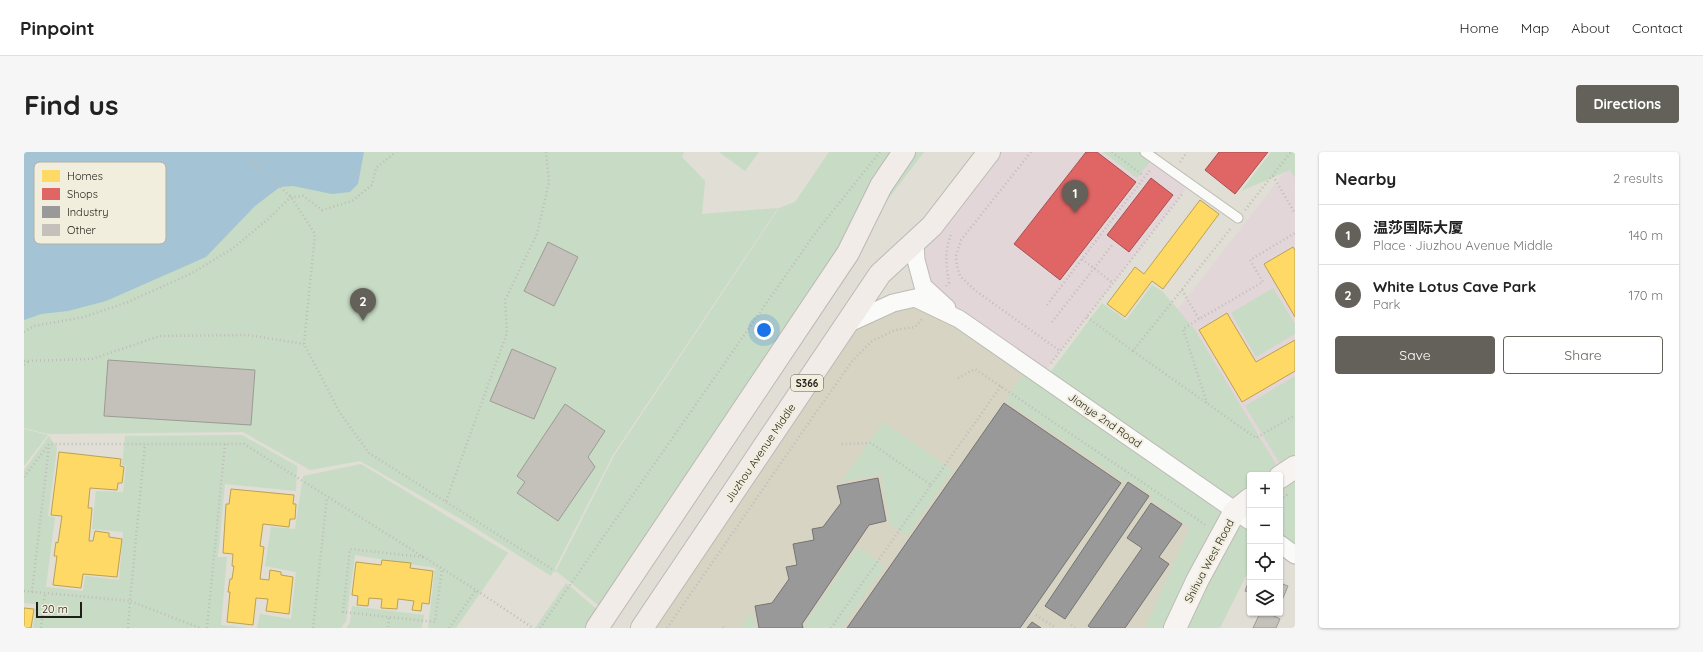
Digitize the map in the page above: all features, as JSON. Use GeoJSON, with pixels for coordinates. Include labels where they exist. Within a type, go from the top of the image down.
{"type":"FeatureCollection","features":[{"type":"Feature","properties":{"kind":"main road"},"geometry":{"type":"LineString","coordinates":[[597,628],[848,253],[881,186],[904,152]]}},
{"type":"Feature","properties":{"kind":"main road","name":"Jiuzhou Avenue Middle"},"geometry":{"type":"LineString","coordinates":[[642,628],[880,274],[915,240],[932,226],[988,152]]}},
{"type":"Feature","properties":{"kind":"main road"},"geometry":{"type":"LineString","coordinates":[[1283,474],[1295,467]]}},
{"type":"Feature","properties":{"kind":"main road","name":"Shihua West Road"},"geometry":{"type":"LineString","coordinates":[[1175,628],[1198,579],[1245,510]]}},
{"type":"Feature","properties":{"kind":"street","name":"Jianye 2nd Road"},"geometry":{"type":"LineString","coordinates":[[915,240],[916,260],[923,286],[934,303]]}},
{"type":"Feature","properties":{"kind":"street","name":"Jianye 2nd Road"},"geometry":{"type":"LineString","coordinates":[[847,324],[893,303],[915,298],[934,303],[1041,376],[1245,510]]}},
{"type":"Feature","properties":{"kind":"street"},"geometry":{"type":"LineString","coordinates":[[1283,546],[1295,554]]}},
{"type":"Feature","properties":{"kind":"lane"},"geometry":{"type":"LineString","coordinates":[[1145,152],[1238,218]]}},
{"type":"Feature","properties":{"kind":"path"},"geometry":{"type":"LineString","coordinates":[[242,152],[291,197],[315,234],[304,344],[340,413],[369,453],[555,570]]}},
{"type":"Feature","properties":{"kind":"path"},"geometry":{"type":"LineString","coordinates":[[24,332],[34,326],[84,317],[128,302],[192,273],[232,249],[267,220],[291,197],[303,196],[322,210],[352,201],[372,185],[376,168],[396,152]]}},
{"type":"Feature","properties":{"kind":"path"},"geometry":{"type":"LineString","coordinates":[[446,502],[507,332],[505,300],[537,234],[549,182],[546,152]]}},
{"type":"Feature","properties":{"kind":"path"},"geometry":{"type":"LineString","coordinates":[[540,628],[816,232],[880,152]]}},
{"type":"Feature","properties":{"kind":"path"},"geometry":{"type":"LineString","coordinates":[[1031,152],[961,240],[956,256],[957,266],[960,276],[976,292],[1060,351]]}},
{"type":"Feature","properties":{"kind":"path"},"geometry":{"type":"LineString","coordinates":[[1112,152],[1144,176]]}},
{"type":"Feature","properties":{"kind":"path"},"geometry":{"type":"LineString","coordinates":[[1133,351],[1291,152]]}},
{"type":"Feature","properties":{"kind":"path"},"geometry":{"type":"LineString","coordinates":[[1047,305],[1157,160]]}},
{"type":"Feature","properties":{"kind":"path"},"geometry":{"type":"LineString","coordinates":[[1272,176],[1295,213]]}},
{"type":"Feature","properties":{"kind":"path"},"geometry":{"type":"LineString","coordinates":[[1041,376],[1191,184]]}},
{"type":"Feature","properties":{"kind":"path"},"geometry":{"type":"LineString","coordinates":[[667,628],[853,360],[872,341],[895,330],[915,327],[949,283],[945,258],[947,245],[953,230]]}},
{"type":"Feature","properties":{"kind":"path"},"geometry":{"type":"LineString","coordinates":[[1208,404],[1183,329],[1263,282],[1250,260],[1295,233]]}},
{"type":"Feature","properties":{"kind":"path"},"geometry":{"type":"LineString","coordinates":[[1052,322],[1113,244]]}},
{"type":"Feature","properties":{"kind":"path"},"geometry":{"type":"LineString","coordinates":[[1082,259],[1113,283]]}},
{"type":"Feature","properties":{"kind":"path"},"geometry":{"type":"LineString","coordinates":[[1182,290],[1199,319]]}},
{"type":"Feature","properties":{"kind":"path"},"geometry":{"type":"LineString","coordinates":[[1087,317],[1256,438],[1295,415]]}},
{"type":"Feature","properties":{"kind":"path"},"geometry":{"type":"LineString","coordinates":[[24,361],[92,359],[160,336],[248,335],[304,344]]}},
{"type":"Feature","properties":{"kind":"path"},"geometry":{"type":"LineString","coordinates":[[24,366],[29,361]]}},
{"type":"Feature","properties":{"kind":"path"},"geometry":{"type":"LineString","coordinates":[[958,378],[975,369],[1208,526]]}},
{"type":"Feature","properties":{"kind":"path"},"geometry":{"type":"LineString","coordinates":[[831,628],[1001,386]]}},
{"type":"Feature","properties":{"kind":"path"},"geometry":{"type":"LineString","coordinates":[[841,444],[871,443],[931,485]]}},
{"type":"Feature","properties":{"kind":"path"},"geometry":{"type":"LineString","coordinates":[[49,444],[244,444],[442,568],[533,628]]}},
{"type":"Feature","properties":{"kind":"path"},"geometry":{"type":"LineString","coordinates":[[24,477],[49,444]]}},
{"type":"Feature","properties":{"kind":"path"},"geometry":{"type":"LineString","coordinates":[[32,592],[49,444]]}},
{"type":"Feature","properties":{"kind":"path"},"geometry":{"type":"LineString","coordinates":[[128,628],[145,444]]}},
{"type":"Feature","properties":{"kind":"path"},"geometry":{"type":"LineString","coordinates":[[208,628],[225,444]]}},
{"type":"Feature","properties":{"kind":"path"},"geometry":{"type":"LineString","coordinates":[[312,628],[327,496]]}},
{"type":"Feature","properties":{"kind":"path"},"geometry":{"type":"LineString","coordinates":[[425,558],[350,549],[343,612],[435,622],[442,568]]}},
{"type":"Feature","properties":{"kind":"path"},"geometry":{"type":"LineString","coordinates":[[449,628],[476,590]]}},
{"type":"Feature","properties":{"kind":"path"},"geometry":{"type":"LineString","coordinates":[[24,591],[130,601],[200,628]]}},
{"type":"Feature","properties":{"kind":"path"},"geometry":{"type":"LineString","coordinates":[[41,628],[45,593]]}},
{"type":"Feature","properties":{"kind":"path"},"geometry":{"type":"LineString","coordinates":[[1036,615],[1056,628]]}},
{"type":"Feature","properties":{"kind":"path"},"geometry":{"type":"LineString","coordinates":[[388,628],[389,617]]}},
{"type":"Feature","properties":{"kind":"path"},"geometry":{"type":"LineString","coordinates":[[1071,625],[1075,628]]}},
{"type":"Feature","properties":{"kind":"shaded area"},"geometry":{"type":"Polygon","coordinates":[[[975,152],[1145,152],[1190,184],[1041,376],[923,286],[915,235],[975,152]]]}},
{"type":"Feature","properties":{"kind":"shaded area"},"geometry":{"type":"Polygon","coordinates":[[[1295,159],[1295,467],[1283,473],[1283,472],[1249,472],[1174,314],[1295,159]]]}},
{"type":"Feature","properties":{"kind":"shaded area"},"geometry":{"type":"Polygon","coordinates":[[[915,299],[1235,510],[1174,628],[640,628],[847,324],[915,299]]]}},
{"type":"Feature","properties":{"kind":"green space"},"geometry":{"type":"Polygon","coordinates":[[[24,152],[684,152],[682,157],[705,181],[702,214],[778,208],[613,455],[551,576],[466,522],[360,461],[310,470],[243,432],[48,434],[24,428],[24,152]]]}},
{"type":"Feature","properties":{"kind":"green space"},"geometry":{"type":"Polygon","coordinates":[[[719,152],[759,152],[745,171],[719,152]]]}},
{"type":"Feature","properties":{"kind":"green space"},"geometry":{"type":"Polygon","coordinates":[[[829,152],[924,152],[848,252],[607,612],[556,571],[614,456],[779,208],[795,202],[829,152]]]}},
{"type":"Feature","properties":{"kind":"green space"},"geometry":{"type":"Polygon","coordinates":[[[1103,152],[1158,152],[1137,178],[1103,152]]]}},
{"type":"Feature","properties":{"kind":"green space"},"geometry":{"type":"Polygon","coordinates":[[[1271,152],[1295,152],[1295,178],[1290,170],[1241,191],[1271,152]]]}},
{"type":"Feature","properties":{"kind":"green space"},"geometry":{"type":"Polygon","coordinates":[[[1152,285],[1163,292],[1195,330],[1280,471],[1247,472],[1247,496],[1235,505],[1049,374],[1102,303],[1126,320],[1152,285]]]}},
{"type":"Feature","properties":{"kind":"green space"},"geometry":{"type":"Polygon","coordinates":[[[1273,288],[1295,324],[1295,334],[1256,357],[1231,313],[1273,288]]]}},
{"type":"Feature","properties":{"kind":"green space"},"geometry":{"type":"Polygon","coordinates":[[[1026,371],[1231,512],[1172,628],[1145,628],[1190,527],[1150,499],[1152,495],[1128,480],[1125,482],[1005,400],[1026,371]]]}},
{"type":"Feature","properties":{"kind":"green space"},"geometry":{"type":"Polygon","coordinates":[[[1295,376],[1295,460],[1282,467],[1245,406],[1295,376]]]}},
{"type":"Feature","properties":{"kind":"green space"},"geometry":{"type":"Polygon","coordinates":[[[883,422],[953,470],[907,536],[890,524],[881,474],[842,481],[883,422]]]}},
{"type":"Feature","properties":{"kind":"green space"},"geometry":{"type":"Polygon","coordinates":[[[24,429],[48,435],[24,466],[24,429]]]}},
{"type":"Feature","properties":{"kind":"green space"},"geometry":{"type":"Polygon","coordinates":[[[242,435],[297,466],[296,491],[225,484],[218,557],[227,557],[221,625],[249,628],[33,628],[36,604],[24,603],[24,470],[49,436],[57,448],[48,516],[55,517],[46,587],[83,591],[85,576],[119,580],[123,532],[92,529],[96,491],[123,492],[126,466],[122,465],[125,436],[242,435]]]}},
{"type":"Feature","properties":{"kind":"green space"},"geometry":{"type":"Polygon","coordinates":[[[361,464],[508,553],[456,628],[428,628],[435,568],[355,555],[346,621],[341,628],[257,628],[260,614],[291,619],[296,572],[265,566],[271,527],[295,529],[303,476],[361,464]]]}},
{"type":"Feature","properties":{"kind":"green space"},"geometry":{"type":"Polygon","coordinates":[[[1295,467],[1295,554],[1283,545],[1283,475],[1295,467]]]}},
{"type":"Feature","properties":{"kind":"green space"},"geometry":{"type":"Polygon","coordinates":[[[1236,519],[1247,527],[1247,574],[1220,628],[1179,628],[1236,519]]]}},
{"type":"Feature","properties":{"kind":"green space"},"geometry":{"type":"Polygon","coordinates":[[[858,547],[885,566],[842,628],[806,628],[805,623],[858,547]]]}},
{"type":"Feature","properties":{"kind":"green space"},"geometry":{"type":"Polygon","coordinates":[[[566,583],[600,612],[589,628],[535,628],[566,583]]]}},
{"type":"Feature","properties":{"kind":"green space"},"geometry":{"type":"Polygon","coordinates":[[[352,606],[424,615],[422,628],[346,628],[350,623],[352,606]]]}},
{"type":"Feature","properties":{"kind":"green space"},"geometry":{"type":"Polygon","coordinates":[[[752,611],[755,628],[740,628],[752,611]]]}},
{"type":"Feature","properties":{"kind":"water"},"geometry":{"type":"Polygon","coordinates":[[[24,152],[364,152],[358,184],[350,192],[332,194],[293,186],[280,187],[255,206],[206,257],[106,301],[68,311],[41,314],[24,320],[24,152]]]}},
{"type":"Feature","properties":{"kind":"building: Homes"},"geometry":{"type":"Polygon","coordinates":[[[1200,200],[1219,214],[1163,289],[1152,281],[1125,317],[1107,304],[1135,267],[1144,274],[1200,200]]]}},
{"type":"Feature","properties":{"kind":"building: Homes"},"geometry":{"type":"Polygon","coordinates":[[[1293,247],[1295,250],[1295,317],[1264,264],[1293,247]]]}},
{"type":"Feature","properties":{"kind":"building: Homes"},"geometry":{"type":"Polygon","coordinates":[[[1227,313],[1256,362],[1295,340],[1295,371],[1242,402],[1199,330],[1227,313]]]}},
{"type":"Feature","properties":{"kind":"building: Homes"},"geometry":{"type":"Polygon","coordinates":[[[59,452],[121,459],[120,466],[124,467],[122,483],[118,483],[117,490],[90,488],[88,508],[92,508],[89,541],[93,541],[95,531],[109,533],[109,537],[122,539],[117,577],[83,574],[81,588],[53,585],[57,556],[54,556],[56,542],[58,543],[62,516],[51,515],[59,452]]]}},
{"type":"Feature","properties":{"kind":"building: Homes"},"geometry":{"type":"Polygon","coordinates":[[[231,489],[294,495],[293,504],[296,504],[295,519],[290,519],[289,527],[263,524],[260,546],[264,547],[260,579],[269,580],[270,570],[281,572],[281,575],[293,577],[289,614],[266,611],[268,599],[256,598],[253,625],[227,622],[230,592],[228,592],[234,566],[232,566],[233,554],[223,553],[226,504],[229,504],[231,489]]]}},
{"type":"Feature","properties":{"kind":"building: Homes"},"geometry":{"type":"Polygon","coordinates":[[[382,560],[411,563],[410,568],[433,571],[429,604],[422,603],[421,611],[412,610],[414,601],[398,599],[397,609],[381,608],[382,599],[369,598],[368,606],[357,605],[358,596],[352,595],[356,562],[381,565],[382,560]]]}},
{"type":"Feature","properties":{"kind":"building: Homes"},"geometry":{"type":"Polygon","coordinates":[[[24,608],[34,609],[31,628],[24,628],[24,608]]]}},
{"type":"Feature","properties":{"kind":"building: Shops"},"geometry":{"type":"Polygon","coordinates":[[[1086,152],[1097,152],[1136,182],[1060,280],[1014,244],[1086,152]]]}},
{"type":"Feature","properties":{"kind":"building: Shops"},"geometry":{"type":"Polygon","coordinates":[[[1219,152],[1268,152],[1235,194],[1205,170],[1219,152]]]}},
{"type":"Feature","properties":{"kind":"building: Shops"},"geometry":{"type":"Polygon","coordinates":[[[1151,178],[1173,195],[1129,252],[1107,235],[1151,178]]]}},
{"type":"Feature","properties":{"kind":"building: Industry"},"geometry":{"type":"Polygon","coordinates":[[[1004,403],[1121,483],[1020,628],[847,628],[1004,403]]]}},
{"type":"Feature","properties":{"kind":"building: Industry"},"geometry":{"type":"Polygon","coordinates":[[[878,478],[886,521],[869,525],[802,624],[803,628],[759,628],[755,606],[772,603],[789,579],[786,567],[797,565],[793,544],[814,540],[812,529],[823,527],[841,503],[837,486],[878,478]]]}},
{"type":"Feature","properties":{"kind":"building: Industry"},"geometry":{"type":"Polygon","coordinates":[[[1128,482],[1149,496],[1065,619],[1045,606],[1128,482]]]}},
{"type":"Feature","properties":{"kind":"building: Industry"},"geometry":{"type":"Polygon","coordinates":[[[1151,503],[1182,524],[1159,557],[1169,564],[1125,628],[1091,628],[1088,626],[1142,548],[1127,538],[1151,503]]]}},
{"type":"Feature","properties":{"kind":"building: Industry"},"geometry":{"type":"Polygon","coordinates":[[[1032,622],[1041,628],[1027,628],[1032,622]]]}},
{"type":"Feature","properties":{"kind":"building: Other"},"geometry":{"type":"Polygon","coordinates":[[[548,242],[578,257],[554,306],[524,291],[548,242]]]}},
{"type":"Feature","properties":{"kind":"building: Other"},"geometry":{"type":"Polygon","coordinates":[[[512,349],[556,368],[534,419],[490,401],[512,349]]]}},
{"type":"Feature","properties":{"kind":"building: Other"},"geometry":{"type":"Polygon","coordinates":[[[108,360],[255,370],[251,425],[104,416],[108,360]]]}},
{"type":"Feature","properties":{"kind":"building: Other"},"geometry":{"type":"Polygon","coordinates":[[[565,404],[605,431],[588,457],[595,467],[558,521],[517,493],[525,482],[517,476],[565,404]]]}},
{"type":"Feature","properties":{"kind":"building: Other"},"geometry":{"type":"Polygon","coordinates":[[[1283,584],[1288,586],[1283,598],[1283,584]]]}},
{"type":"Feature","properties":{"kind":"building: Other"},"geometry":{"type":"Polygon","coordinates":[[[1259,616],[1274,616],[1280,619],[1276,628],[1253,628],[1259,616]]]}},
{"type":"Feature","properties":{"kind":"place","name":"温莎国际大厦"},"geometry":{"type":"Point","coordinates":[1075,213]}},
{"type":"Feature","properties":{"kind":"place","name":"White Lotus Cave Park"},"geometry":{"type":"Point","coordinates":[363,321]}}]}
